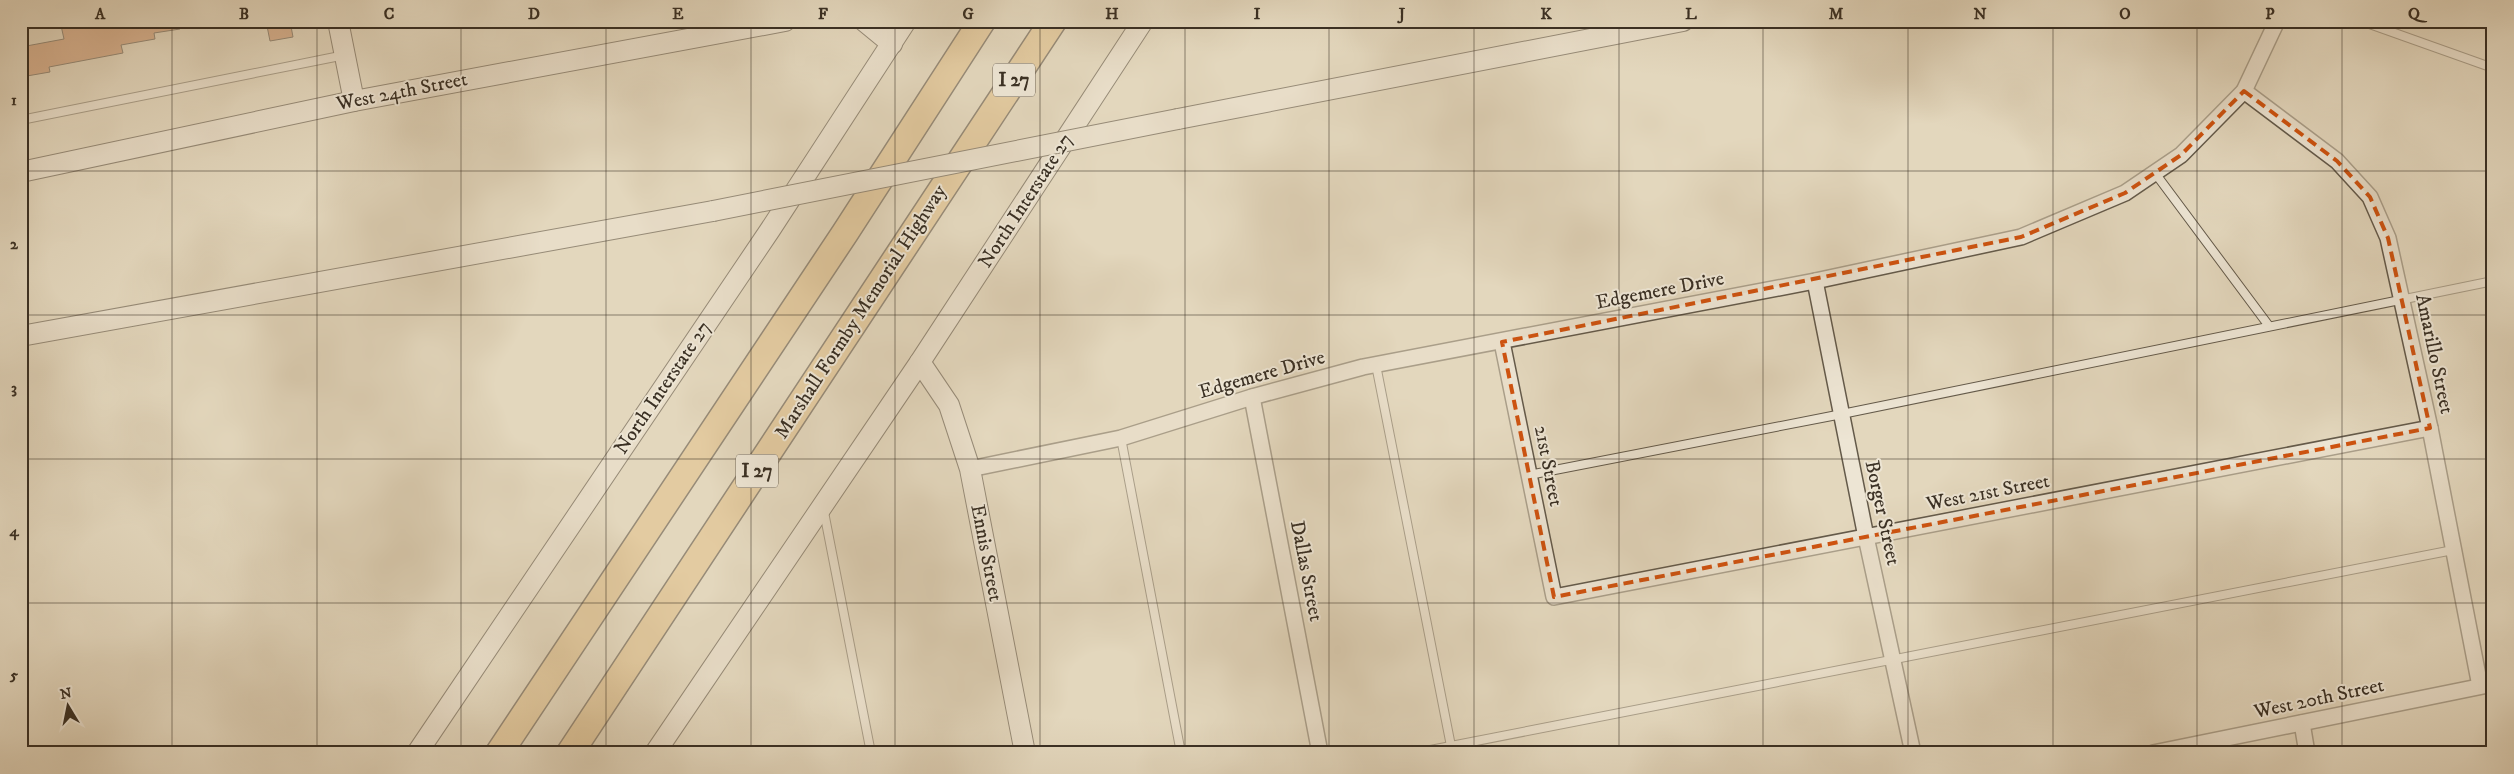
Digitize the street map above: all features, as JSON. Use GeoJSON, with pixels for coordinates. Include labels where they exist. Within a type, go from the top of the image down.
{"type":"FeatureCollection","features":[{"type":"Feature","properties":{"kind":"highway"},"geometry":{"type":"LineString","coordinates":[[499,753],[839,242],[982,21]]}},
{"type":"Feature","properties":{"kind":"highway","name":"Marshall Formby Memorial Highway"},"geometry":{"type":"LineString","coordinates":[[570,753],[1054,21]]}},
{"type":"Feature","properties":{"kind":"street"},"geometry":{"type":"LineString","coordinates":[[338,21],[354,101]]}},
{"type":"Feature","properties":{"kind":"street","name":"West 24th Street"},"geometry":{"type":"LineString","coordinates":[[21,172],[354,101],[785,21]]}},
{"type":"Feature","properties":{"kind":"street"},"geometry":{"type":"LineString","coordinates":[[864,21],[892,44]]}},
{"type":"Feature","properties":{"kind":"street"},"geometry":{"type":"LineString","coordinates":[[886,21],[892,44]]}},
{"type":"Feature","properties":{"kind":"street","name":"North Interstate 27"},"geometry":{"type":"LineString","coordinates":[[417,753],[770,230],[906,21]]}},
{"type":"Feature","properties":{"kind":"street","name":"North Interstate 27"},"geometry":{"type":"LineString","coordinates":[[655,753],[920,362],[1143,21]]}},
{"type":"Feature","properties":{"kind":"street"},"geometry":{"type":"LineString","coordinates":[[21,336],[713,211],[1683,21]]}},
{"type":"Feature","properties":{"kind":"street","name":"Edgemere Drive"},"geometry":{"type":"LineString","coordinates":[[970,469],[1121,438],[1252,397],[1376,365],[1815,281],[2021,237],[2125,193],[2180,155],[2244,91],[2277,21]]}},
{"type":"Feature","properties":{"kind":"street","name":"Amarillo Street"},"geometry":{"type":"LineString","coordinates":[[2244,91],[2337,161],[2370,197],[2388,238],[2430,428],[2454,550],[2486,685]]}},
{"type":"Feature","properties":{"kind":"street","name":"Borger Street"},"geometry":{"type":"LineString","coordinates":[[1815,281],[1866,537],[1913,753]]}},
{"type":"Feature","properties":{"kind":"street","name":"21st Street"},"geometry":{"type":"LineString","coordinates":[[1502,342],[1554,597]]}},
{"type":"Feature","properties":{"kind":"street","name":"Ennis Street"},"geometry":{"type":"LineString","coordinates":[[920,362],[949,405],[970,469],[1025,753]]}},
{"type":"Feature","properties":{"kind":"street","name":"Dallas Street"},"geometry":{"type":"LineString","coordinates":[[1252,397],[1320,753]]}},
{"type":"Feature","properties":{"kind":"street","name":"West 21st Street"},"geometry":{"type":"LineString","coordinates":[[1554,597],[2430,428]]}},
{"type":"Feature","properties":{"kind":"street","name":"West 20th Street"},"geometry":{"type":"LineString","coordinates":[[2153,753],[2486,685]]}},
{"type":"Feature","properties":{"kind":"street"},"geometry":{"type":"LineString","coordinates":[[2302,723],[2307,753]]}},
{"type":"Feature","properties":{"kind":"lane"},"geometry":{"type":"LineString","coordinates":[[2361,21],[2493,68]]}},
{"type":"Feature","properties":{"kind":"lane"},"geometry":{"type":"LineString","coordinates":[[21,120],[345,55]]}},
{"type":"Feature","properties":{"kind":"lane"},"geometry":{"type":"LineString","coordinates":[[2155,173],[2269,326]]}},
{"type":"Feature","properties":{"kind":"lane"},"geometry":{"type":"LineString","coordinates":[[1529,475],[1842,414],[2493,281]]}},
{"type":"Feature","properties":{"kind":"lane"},"geometry":{"type":"LineString","coordinates":[[1376,365],[1451,746]]}},
{"type":"Feature","properties":{"kind":"lane"},"geometry":{"type":"LineString","coordinates":[[1121,438],[1181,753]]}},
{"type":"Feature","properties":{"kind":"lane"},"geometry":{"type":"LineString","coordinates":[[823,507],[871,753]]}},
{"type":"Feature","properties":{"kind":"lane"},"geometry":{"type":"LineString","coordinates":[[1415,753],[2454,550]]}},
{"type":"Feature","properties":{"kind":"highlighted area"},"geometry":{"type":"Polygon","coordinates":[[[2244,91],[2337,161],[2370,197],[2388,238],[2430,428],[1554,597],[1502,342],[2021,237],[2125,193],[2181,155],[2244,91]]]}},
{"type":"Feature","properties":{"kind":"building"},"geometry":{"type":"Polygon","coordinates":[[[60,21],[179,21],[180,29],[154,33],[155,39],[121,45],[123,53],[49,67],[50,72],[21,77],[21,47],[64,39],[60,21]]]}},
{"type":"Feature","properties":{"kind":"building"},"geometry":{"type":"Polygon","coordinates":[[[266,21],[290,21],[293,37],[270,41],[266,21]]]}}]}
